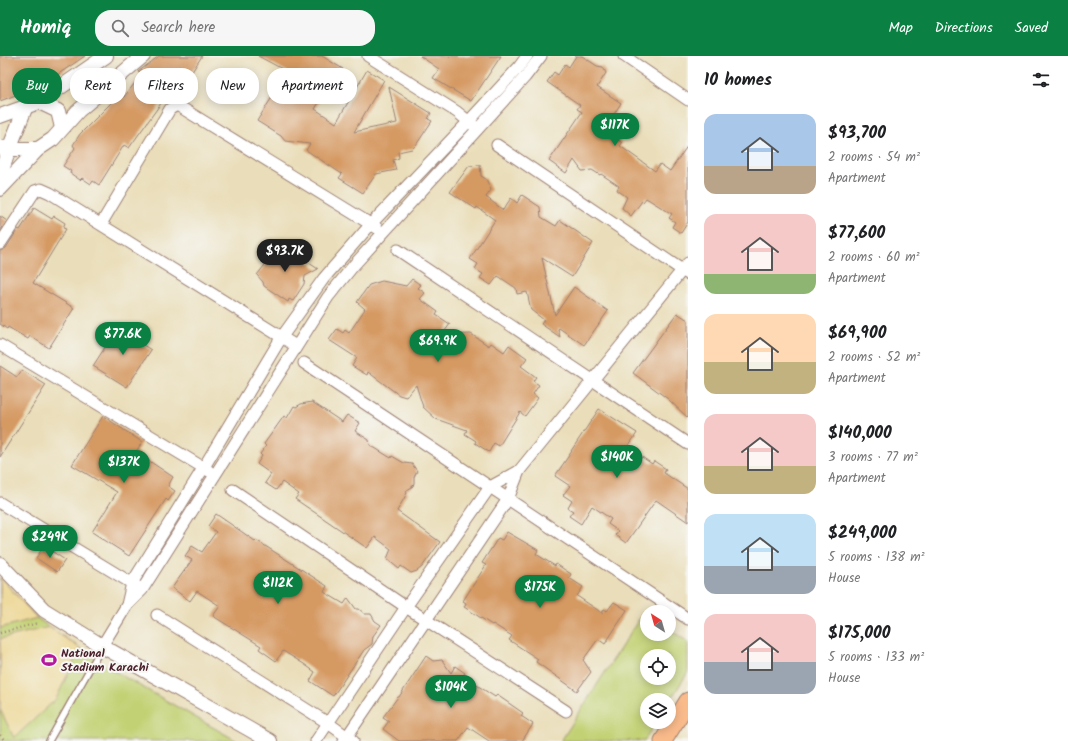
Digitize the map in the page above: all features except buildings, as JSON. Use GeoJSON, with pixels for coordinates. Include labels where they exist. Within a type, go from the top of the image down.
{"type":"FeatureCollection","features":[{"type":"Feature","properties":{"kind":"main road"},"geometry":{"type":"LineString","coordinates":[[663,741],[688,701]]}},
{"type":"Feature","properties":{"kind":"street"},"geometry":{"type":"LineString","coordinates":[[62,85],[106,56]]}},
{"type":"Feature","properties":{"kind":"street"},"geometry":{"type":"LineString","coordinates":[[0,190],[38,149],[53,139],[78,111],[143,56]]}},
{"type":"Feature","properties":{"kind":"street"},"geometry":{"type":"LineString","coordinates":[[368,56],[458,112],[473,125]]}},
{"type":"Feature","properties":{"kind":"street"},"geometry":{"type":"LineString","coordinates":[[102,646],[127,605],[142,590],[328,297],[354,265],[384,233],[473,125],[527,56]]}},
{"type":"Feature","properties":{"kind":"street"},"geometry":{"type":"LineString","coordinates":[[127,605],[132,584],[281,338],[324,278],[371,224],[525,77],[541,56]]}},
{"type":"Feature","properties":{"kind":"street"},"geometry":{"type":"LineString","coordinates":[[624,56],[688,100]]}},
{"type":"Feature","properties":{"kind":"street"},"geometry":{"type":"LineString","coordinates":[[0,116],[33,104],[58,111],[62,128]]}},
{"type":"Feature","properties":{"kind":"street"},"geometry":{"type":"LineString","coordinates":[[0,175],[4,148],[33,104]]}},
{"type":"Feature","properties":{"kind":"street"},"geometry":{"type":"LineString","coordinates":[[101,224],[170,109],[178,105],[384,233]]}},
{"type":"Feature","properties":{"kind":"street"},"geometry":{"type":"LineString","coordinates":[[157,615],[328,723],[348,740],[426,620],[508,499],[519,471],[686,269],[496,145]]}},
{"type":"Feature","properties":{"kind":"street"},"geometry":{"type":"LineString","coordinates":[[4,148],[38,149]]}},
{"type":"Feature","properties":{"kind":"street"},"geometry":{"type":"LineString","coordinates":[[0,244],[35,191],[41,189],[101,224],[296,346]]}},
{"type":"Feature","properties":{"kind":"street"},"geometry":{"type":"LineString","coordinates":[[398,250],[688,444]]}},
{"type":"Feature","properties":{"kind":"street"},"geometry":{"type":"LineString","coordinates":[[0,345],[215,475]]}},
{"type":"Feature","properties":{"kind":"street"},"geometry":{"type":"LineString","coordinates":[[304,363],[688,619]]}},
{"type":"Feature","properties":{"kind":"street"},"geometry":{"type":"LineString","coordinates":[[316,741],[406,607],[490,487],[519,471]]}},
{"type":"Feature","properties":{"kind":"street"},"geometry":{"type":"LineString","coordinates":[[233,490],[406,607],[566,711]]}},
{"type":"Feature","properties":{"kind":"street"},"geometry":{"type":"LineString","coordinates":[[0,503],[142,590]]}},
{"type":"Feature","properties":{"kind":"street"},"geometry":{"type":"LineString","coordinates":[[0,564],[44,610],[55,618],[270,741]]}},
{"type":"Feature","properties":{"kind":"lane"},"geometry":{"type":"LineString","coordinates":[[49,741],[102,646]]}},
{"type":"Feature","properties":{"kind":"path"},"geometry":{"type":"LineString","coordinates":[[0,633],[55,618]]}},
{"type":"Feature","properties":{"kind":"path"},"geometry":{"type":"LineString","coordinates":[[0,735],[5,741]]}},
{"type":"Feature","properties":{"kind":"green space","name":"National Stadium Karachi"},"geometry":{"type":"Polygon","coordinates":[[[0,577],[37,618],[49,627],[107,667],[237,741],[0,741],[0,577]]]}},
{"type":"Feature","properties":{"kind":"green space"},"geometry":{"type":"Polygon","coordinates":[[[640,618],[640,641],[676,641],[676,634],[688,642],[688,672],[675,693],[640,693],[640,729],[652,729],[644,741],[561,741],[640,618]]]}},
{"type":"Feature","properties":{"kind":"sand"},"geometry":{"type":"Polygon","coordinates":[[[0,577],[37,618],[0,628],[0,577]]]}},
{"type":"Feature","properties":{"kind":"sand"},"geometry":{"type":"Polygon","coordinates":[[[49,627],[80,648],[56,699],[14,738],[0,709],[0,639],[49,627]]]}},
{"type":"Feature","properties":{"kind":"place","name":"National Stadium Karachi"},"geometry":{"type":"Point","coordinates":[49,660]}}]}
